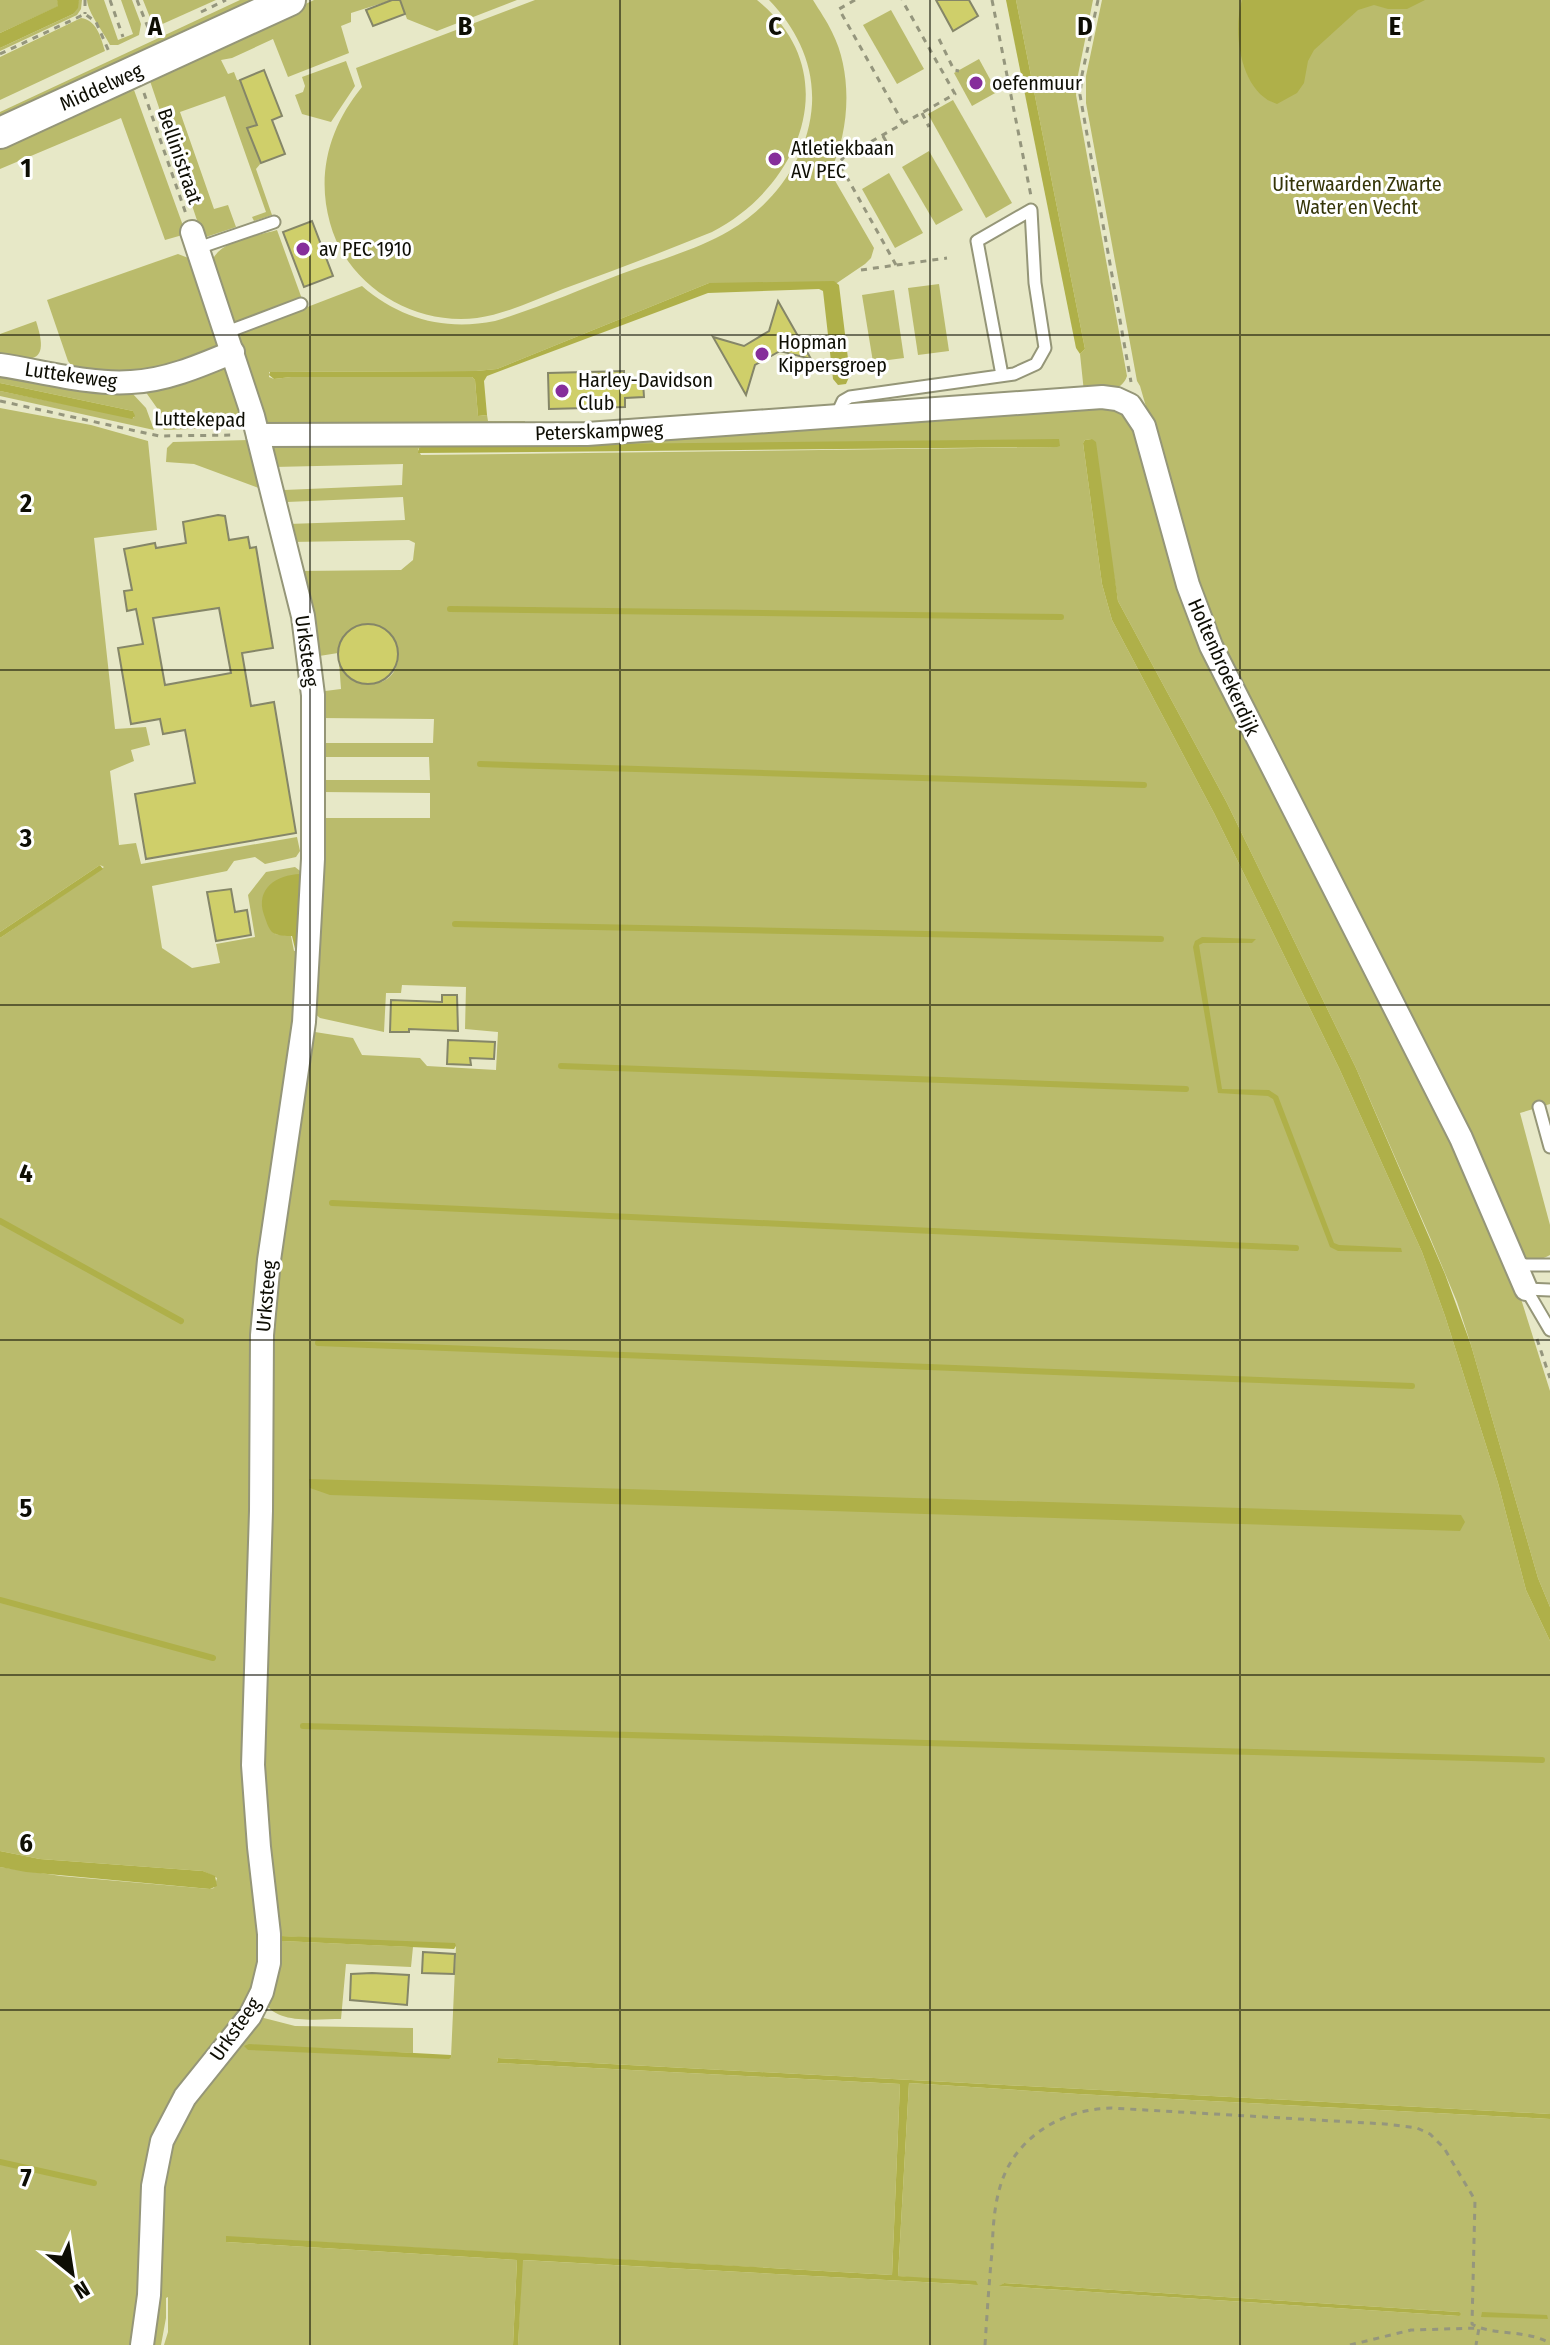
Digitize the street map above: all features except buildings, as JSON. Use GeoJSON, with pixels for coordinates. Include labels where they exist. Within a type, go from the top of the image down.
{"type":"FeatureCollection","features":[{"type":"Feature","properties":{"kind":"main road","name":"Middelweg"},"geometry":{"type":"LineString","coordinates":[[0,133],[290,0]]}},
{"type":"Feature","properties":{"kind":"street","name":"Urksteeg"},"geometry":{"type":"LineString","coordinates":[[142,2345],[149,2295],[153,2186],[162,2141],[185,2097],[256,2005],[266,1977],[270,1947],[253,1765],[261,1511],[262,1335],[271,1246],[305,1013],[315,762],[313,695],[303,616],[258,435],[195,240]]}},
{"type":"Feature","properties":{"kind":"street","name":"Luttekeweg"},"geometry":{"type":"LineString","coordinates":[[0,365],[111,382],[132,382],[150,380],[230,342]]}},
{"type":"Feature","properties":{"kind":"street","name":"Peterskampweg"},"geometry":{"type":"LineString","coordinates":[[258,435],[587,434],[1102,397],[1130,405]]}},
{"type":"Feature","properties":{"kind":"street","name":"Holtenbroekerdijk"},"geometry":{"type":"LineString","coordinates":[[1130,405],[1144,426],[1188,585],[1211,646],[1461,1138],[1526,1289]]}},
{"type":"Feature","properties":{"kind":"lane"},"geometry":{"type":"LineString","coordinates":[[836,416],[843,401],[850,397],[1002,375],[1029,368],[1040,359],[1045,348],[1035,283],[1031,210],[977,241],[1002,375]]}},
{"type":"Feature","properties":{"kind":"lane"},"geometry":{"type":"LineString","coordinates":[[195,240],[274,222]]}},
{"type":"Feature","properties":{"kind":"lane"},"geometry":{"type":"LineString","coordinates":[[230,342],[301,304]]}},
{"type":"Feature","properties":{"kind":"lane"},"geometry":{"type":"LineString","coordinates":[[1539,1107],[1550,1147]]}},
{"type":"Feature","properties":{"kind":"lane"},"geometry":{"type":"LineString","coordinates":[[1514,1262],[1550,1265]]}},
{"type":"Feature","properties":{"kind":"lane"},"geometry":{"type":"LineString","coordinates":[[1526,1289],[1550,1290]]}},
{"type":"Feature","properties":{"kind":"lane"},"geometry":{"type":"LineString","coordinates":[[1526,1289],[1550,1330]]}},
{"type":"Feature","properties":{"kind":"path"},"geometry":{"type":"LineString","coordinates":[[85,0],[85,14]]}},
{"type":"Feature","properties":{"kind":"path"},"geometry":{"type":"LineString","coordinates":[[110,0],[123,37]]}},
{"type":"Feature","properties":{"kind":"path"},"geometry":{"type":"LineString","coordinates":[[137,0],[151,35]]}},
{"type":"Feature","properties":{"kind":"path"},"geometry":{"type":"LineString","coordinates":[[855,0],[839,9],[904,123]]}},
{"type":"Feature","properties":{"kind":"path"},"geometry":{"type":"LineString","coordinates":[[896,265],[839,163],[844,157],[955,94],[902,0]]}},
{"type":"Feature","properties":{"kind":"path"},"geometry":{"type":"LineString","coordinates":[[992,0],[1022,142],[1031,210]]}},
{"type":"Feature","properties":{"kind":"path"},"geometry":{"type":"LineString","coordinates":[[1098,0],[1080,95],[1132,377],[1130,405]]}},
{"type":"Feature","properties":{"kind":"path"},"geometry":{"type":"LineString","coordinates":[[0,54],[85,14]]}},
{"type":"Feature","properties":{"kind":"path"},"geometry":{"type":"LineString","coordinates":[[85,14],[96,22],[110,54]]}},
{"type":"Feature","properties":{"kind":"path"},"geometry":{"type":"LineString","coordinates":[[939,39],[954,70],[959,71]]}},
{"type":"Feature","properties":{"kind":"path","name":"Bellinistraat"},"geometry":{"type":"LineString","coordinates":[[143,89],[195,240]]}},
{"type":"Feature","properties":{"kind":"path"},"geometry":{"type":"LineString","coordinates":[[922,113],[929,127]]}},
{"type":"Feature","properties":{"kind":"path"},"geometry":{"type":"LineString","coordinates":[[883,136],[891,150]]}},
{"type":"Feature","properties":{"kind":"path"},"geometry":{"type":"LineString","coordinates":[[861,270],[947,258]]}},
{"type":"Feature","properties":{"kind":"path","name":"Luttekepad"},"geometry":{"type":"LineString","coordinates":[[0,401],[159,436],[258,435]]}},
{"type":"Feature","properties":{"kind":"path"},"geometry":{"type":"LineString","coordinates":[[985,2345],[996,2202],[1007,2169],[1025,2145],[1052,2122],[1083,2110],[1111,2108],[1385,2124],[1417,2128],[1430,2134],[1444,2148],[1475,2200],[1477,2219],[1472,2324],[1479,2328]]}},
{"type":"Feature","properties":{"kind":"path"},"geometry":{"type":"LineString","coordinates":[[1476,2345],[1479,2328]]}},
{"type":"Feature","properties":{"kind":"path"},"geometry":{"type":"LineString","coordinates":[[1350,2345],[1411,2330],[1479,2328],[1518,2332],[1550,2343]]}},
{"type":"Feature","properties":{"kind":"green space"},"geometry":{"type":"Polygon","coordinates":[[[0,0],[57,0],[59,6],[0,33],[0,0]]]}},
{"type":"Feature","properties":{"kind":"green space"},"geometry":{"type":"Polygon","coordinates":[[[79,0],[82,0],[81,9],[77,15],[0,51],[0,48],[73,14],[79,0]]]}},
{"type":"Feature","properties":{"kind":"green space"},"geometry":{"type":"Polygon","coordinates":[[[87,0],[104,0],[118,40],[133,34],[121,0],[132,0],[141,24],[139,35],[118,45],[110,45],[87,0]]]}},
{"type":"Feature","properties":{"kind":"green space"},"geometry":{"type":"Polygon","coordinates":[[[143,0],[216,0],[158,26],[151,20],[143,0]]]}},
{"type":"Feature","properties":{"kind":"green space"},"geometry":{"type":"Polygon","coordinates":[[[240,0],[268,0],[0,122],[0,112],[240,0]]]}},
{"type":"Feature","properties":{"kind":"green space"},"geometry":{"type":"Polygon","coordinates":[[[314,0],[392,0],[351,13],[351,22],[341,26],[349,53],[288,77],[273,39],[221,60],[228,74],[234,72],[240,80],[257,125],[248,129],[261,163],[256,169],[272,215],[254,221],[252,217],[266,212],[225,96],[180,112],[214,209],[228,205],[236,227],[203,238],[150,81],[134,90],[186,234],[165,240],[121,118],[0,169],[0,148],[314,0]]]}},
{"type":"Feature","properties":{"kind":"green space"},"geometry":{"type":"Polygon","coordinates":[[[400,0],[517,0],[437,31],[407,19],[400,0]]]}},
{"type":"Feature","properties":{"kind":"green space"},"geometry":{"type":"Polygon","coordinates":[[[535,0],[757,0],[785,29],[800,60],[806,93],[802,126],[789,157],[769,186],[743,212],[712,232],[488,316],[453,319],[407,308],[367,283],[351,266],[330,223],[326,204],[326,168],[334,134],[362,87],[356,68],[535,0]]]}},
{"type":"Feature","properties":{"kind":"green space"},"geometry":{"type":"Polygon","coordinates":[[[769,0],[813,0],[839,48],[846,84],[845,120],[830,172],[874,248],[865,264],[837,283],[709,283],[497,369],[269,372],[269,377],[274,379],[472,377],[475,380],[478,416],[487,415],[488,421],[525,421],[525,426],[267,425],[238,341],[242,332],[362,286],[392,307],[424,320],[458,324],[495,321],[703,244],[729,231],[761,208],[796,161],[804,143],[812,104],[810,74],[801,47],[787,22],[769,0]]]}},
{"type":"Feature","properties":{"kind":"green space"},"geometry":{"type":"Polygon","coordinates":[[[1016,0],[1093,0],[1076,95],[1127,376],[1115,389],[1084,392],[1080,354],[1085,349],[1016,0]]]}},
{"type":"Feature","properties":{"kind":"green space","name":"Uiterwaarden Zwarte Water en Vecht"},"geometry":{"type":"Polygon","coordinates":[[[1102,0],[1550,0],[1550,1104],[1520,1113],[1550,1225],[1550,1255],[1543,1258],[1520,1257],[1215,645],[1137,381],[1086,103],[1086,76],[1102,0]]]}},
{"type":"Feature","properties":{"kind":"green space"},"geometry":{"type":"Polygon","coordinates":[[[891,10],[924,69],[897,84],[863,25],[891,10]]]}},
{"type":"Feature","properties":{"kind":"green space"},"geometry":{"type":"Polygon","coordinates":[[[81,18],[95,26],[105,51],[0,100],[0,57],[81,18]]]}},
{"type":"Feature","properties":{"kind":"green space","name":"oefenmuur"},"geometry":{"type":"Polygon","coordinates":[[[979,59],[997,92],[972,106],[954,73],[979,59]]]}},
{"type":"Feature","properties":{"kind":"green space"},"geometry":{"type":"Polygon","coordinates":[[[346,61],[355,86],[331,122],[302,114],[295,95],[303,92],[302,77],[346,61]]]}},
{"type":"Feature","properties":{"kind":"green space"},"geometry":{"type":"Polygon","coordinates":[[[953,100],[1012,203],[986,218],[928,114],[953,100]]]}},
{"type":"Feature","properties":{"kind":"green space"},"geometry":{"type":"Polygon","coordinates":[[[929,151],[963,210],[936,225],[902,167],[929,151]]]}},
{"type":"Feature","properties":{"kind":"green space"},"geometry":{"type":"Polygon","coordinates":[[[889,173],[923,233],[895,248],[862,189],[889,173]]]}},
{"type":"Feature","properties":{"kind":"green space"},"geometry":{"type":"Polygon","coordinates":[[[277,230],[302,299],[239,323],[229,318],[212,261],[216,254],[231,244],[277,230]]]}},
{"type":"Feature","properties":{"kind":"green space"},"geometry":{"type":"Polygon","coordinates":[[[178,254],[191,259],[220,342],[211,351],[159,368],[126,374],[74,369],[68,361],[47,300],[178,254]]]}},
{"type":"Feature","properties":{"kind":"green space"},"geometry":{"type":"Polygon","coordinates":[[[939,284],[949,351],[918,355],[908,288],[939,284]]]}},
{"type":"Feature","properties":{"kind":"green space"},"geometry":{"type":"Polygon","coordinates":[[[894,290],[904,358],[873,362],[862,295],[894,290]]]}},
{"type":"Feature","properties":{"kind":"green space"},"geometry":{"type":"Polygon","coordinates":[[[36,321],[41,344],[36,356],[23,359],[0,356],[0,334],[36,321]]]}},
{"type":"Feature","properties":{"kind":"green space"},"geometry":{"type":"Polygon","coordinates":[[[223,366],[230,370],[245,427],[164,430],[157,408],[145,391],[223,366]]]}},
{"type":"Feature","properties":{"kind":"green space"},"geometry":{"type":"Polygon","coordinates":[[[0,373],[131,392],[146,408],[154,430],[0,396],[0,391],[134,418],[133,411],[0,383],[0,373]]]}},
{"type":"Feature","properties":{"kind":"green space"},"geometry":{"type":"Polygon","coordinates":[[[1102,403],[1130,412],[1171,543],[1510,1264],[1550,1391],[1550,1607],[1538,1578],[1471,1345],[1429,1235],[1356,1068],[1227,803],[1118,601],[1092,439],[1085,440],[1102,584],[1112,620],[1214,813],[1276,939],[1339,1068],[1422,1252],[1498,1483],[1526,1590],[1550,1641],[1550,2114],[498,2058],[497,2063],[900,2084],[892,2275],[226,2237],[226,2242],[517,2260],[513,2345],[164,2345],[168,2332],[168,2297],[161,2345],[147,2345],[158,2187],[172,2128],[260,2017],[295,2026],[413,2028],[413,2053],[245,2045],[451,2057],[456,1946],[281,1936],[283,1941],[413,1947],[411,1967],[346,1964],[341,2019],[288,2017],[271,2009],[265,2002],[266,1369],[307,1036],[315,1032],[353,1038],[362,1055],[420,1058],[427,1066],[496,1070],[498,1032],[465,1029],[466,987],[402,985],[401,993],[386,993],[384,1032],[320,1018],[314,1013],[319,818],[430,818],[430,793],[322,792],[321,780],[430,780],[429,757],[321,757],[320,743],[433,743],[434,719],[319,718],[317,692],[341,689],[339,662],[354,679],[374,684],[391,675],[398,654],[389,632],[370,625],[350,631],[338,653],[313,657],[298,571],[401,570],[413,560],[415,543],[409,540],[291,542],[288,524],[405,520],[403,497],[287,502],[284,490],[402,485],[403,464],[274,467],[270,462],[272,443],[1102,403]],[[853,443],[422,446],[418,449],[421,455],[1056,447],[853,443]]]}},
{"type":"Feature","properties":{"kind":"green space"},"geometry":{"type":"Polygon","coordinates":[[[0,408],[91,425],[148,441],[157,530],[94,538],[115,729],[146,727],[150,745],[131,750],[134,761],[110,771],[119,845],[136,843],[141,864],[297,837],[300,851],[296,857],[265,864],[255,857],[234,861],[227,871],[152,886],[162,948],[192,968],[220,963],[216,944],[255,937],[248,895],[266,872],[295,867],[304,874],[305,962],[260,1296],[265,1934],[257,1991],[164,2124],[138,2345],[0,2345],[0,1867],[61,1876],[210,1889],[214,1888],[217,1878],[203,1871],[40,1859],[0,1851],[0,938],[104,867],[100,865],[0,932],[0,408]],[[300,875],[275,934],[291,936],[294,951],[298,951],[300,875]]]}},
{"type":"Feature","properties":{"kind":"green space"},"geometry":{"type":"Polygon","coordinates":[[[249,440],[264,490],[194,464],[166,462],[167,448],[173,442],[249,440]]]}},
{"type":"Feature","properties":{"kind":"green space"},"geometry":{"type":"Polygon","coordinates":[[[909,2083],[1550,2119],[1550,2345],[518,2345],[522,2260],[978,2285],[898,2276],[909,2083]],[[1004,2283],[1000,2286],[1459,2316],[1459,2312],[1004,2283]]]}},
{"type":"Feature","properties":{"kind":"shaded area"},"geometry":{"type":"Polygon","coordinates":[[[57,0],[79,0],[78,8],[73,14],[0,48],[0,33],[58,6],[57,0]]]}},
{"type":"Feature","properties":{"kind":"shaded area"},"geometry":{"type":"Polygon","coordinates":[[[1006,0],[1016,0],[1085,349],[1080,354],[1076,348],[1006,0]]]}},
{"type":"Feature","properties":{"kind":"shaded area"},"geometry":{"type":"Polygon","coordinates":[[[1242,0],[1425,0],[1407,9],[1374,5],[1358,10],[1314,50],[1308,61],[1304,83],[1297,93],[1277,104],[1265,98],[1247,75],[1239,45],[1242,0]]]}},
{"type":"Feature","properties":{"kind":"shaded area"},"geometry":{"type":"Polygon","coordinates":[[[834,281],[839,285],[850,375],[846,384],[838,385],[833,379],[823,291],[819,289],[708,293],[487,376],[484,381],[487,415],[478,416],[475,380],[472,377],[274,379],[269,375],[270,372],[497,369],[709,283],[834,281]]]}},
{"type":"Feature","properties":{"kind":"shaded area"},"geometry":{"type":"Polygon","coordinates":[[[0,383],[133,411],[135,416],[132,419],[0,391],[0,383]]]}},
{"type":"Feature","properties":{"kind":"shaded area"},"geometry":{"type":"Polygon","coordinates":[[[1059,439],[1060,446],[1057,447],[418,453],[422,446],[1059,439]]]}},
{"type":"Feature","properties":{"kind":"shaded area"},"geometry":{"type":"Polygon","coordinates":[[[1092,439],[1096,442],[1118,601],[1227,803],[1356,1068],[1445,1274],[1471,1345],[1538,1578],[1550,1607],[1550,1641],[1526,1590],[1498,1483],[1422,1252],[1339,1068],[1276,939],[1214,813],[1112,620],[1102,584],[1083,443],[1092,439]]]}},
{"type":"Feature","properties":{"kind":"shaded area"},"geometry":{"type":"Polygon","coordinates":[[[100,865],[103,869],[0,938],[0,932],[100,865]]]}},
{"type":"Feature","properties":{"kind":"shaded area"},"geometry":{"type":"Polygon","coordinates":[[[300,874],[296,953],[292,936],[279,935],[271,930],[262,906],[265,890],[270,885],[283,877],[300,874]]]}},
{"type":"Feature","properties":{"kind":"shaded area"},"geometry":{"type":"Polygon","coordinates":[[[1202,937],[1256,939],[1252,943],[1199,945],[1222,1089],[1269,1090],[1278,1096],[1334,1243],[1401,1248],[1402,1252],[1338,1251],[1330,1247],[1273,1099],[1268,1096],[1218,1093],[1193,947],[1195,941],[1202,937]]]}},
{"type":"Feature","properties":{"kind":"shaded area"},"geometry":{"type":"Polygon","coordinates":[[[309,1479],[1461,1515],[1465,1522],[1460,1531],[330,1495],[310,1488],[309,1479]]]}},
{"type":"Feature","properties":{"kind":"shaded area"},"geometry":{"type":"Polygon","coordinates":[[[0,1851],[40,1859],[203,1871],[215,1876],[217,1886],[210,1889],[26,1872],[0,1867],[0,1851]]]}},
{"type":"Feature","properties":{"kind":"shaded area"},"geometry":{"type":"Polygon","coordinates":[[[281,1936],[455,1943],[456,1946],[454,1949],[282,1941],[281,1936]]]}},
{"type":"Feature","properties":{"kind":"shaded area"},"geometry":{"type":"Polygon","coordinates":[[[244,2046],[451,2057],[248,2050],[244,2046]]]}},
{"type":"Feature","properties":{"kind":"shaded area"},"geometry":{"type":"Polygon","coordinates":[[[498,2058],[1550,2114],[1550,2119],[909,2083],[898,2276],[976,2281],[978,2285],[523,2260],[518,2345],[513,2345],[517,2260],[226,2242],[226,2236],[892,2275],[900,2084],[497,2063],[498,2058]]]}},
{"type":"Feature","properties":{"kind":"shaded area"},"geometry":{"type":"Polygon","coordinates":[[[1004,2283],[1459,2312],[1461,2314],[999,2286],[1004,2283]]]}},
{"type":"Feature","properties":{"kind":"shaded area"},"geometry":{"type":"Polygon","coordinates":[[[1482,2312],[1547,2315],[1548,2319],[1481,2317],[1482,2312]]]}},
{"type":"Feature","properties":{"kind":"waterway"},"geometry":{"type":"LineString","coordinates":[[450,609],[1061,617]]}},
{"type":"Feature","properties":{"kind":"waterway"},"geometry":{"type":"LineString","coordinates":[[480,764],[1144,785]]}},
{"type":"Feature","properties":{"kind":"waterway"},"geometry":{"type":"LineString","coordinates":[[455,924],[1161,939]]}},
{"type":"Feature","properties":{"kind":"waterway"},"geometry":{"type":"LineString","coordinates":[[561,1066],[1186,1089]]}},
{"type":"Feature","properties":{"kind":"waterway"},"geometry":{"type":"LineString","coordinates":[[332,1203],[1296,1248]]}},
{"type":"Feature","properties":{"kind":"waterway"},"geometry":{"type":"LineString","coordinates":[[0,1221],[181,1321]]}},
{"type":"Feature","properties":{"kind":"waterway"},"geometry":{"type":"LineString","coordinates":[[318,1343],[1412,1386]]}},
{"type":"Feature","properties":{"kind":"waterway"},"geometry":{"type":"LineString","coordinates":[[0,1600],[213,1658]]}},
{"type":"Feature","properties":{"kind":"waterway"},"geometry":{"type":"LineString","coordinates":[[303,1726],[1542,1760]]}},
{"type":"Feature","properties":{"kind":"waterway"},"geometry":{"type":"LineString","coordinates":[[0,2162],[94,2183]]}},
{"type":"Feature","properties":{"kind":"place","name":"oefenmuur"},"geometry":{"type":"Point","coordinates":[976,83]}},
{"type":"Feature","properties":{"kind":"place","name":"Atletiekbaan AV PEC"},"geometry":{"type":"Point","coordinates":[775,159]}},
{"type":"Feature","properties":{"kind":"place","name":"av PEC 1910"},"geometry":{"type":"Point","coordinates":[303,249]}},
{"type":"Feature","properties":{"kind":"place","name":"Hopman Kippersgroep"},"geometry":{"type":"Point","coordinates":[762,354]}},
{"type":"Feature","properties":{"kind":"place","name":"Harley-Davidson Club"},"geometry":{"type":"Point","coordinates":[562,391]}}]}
